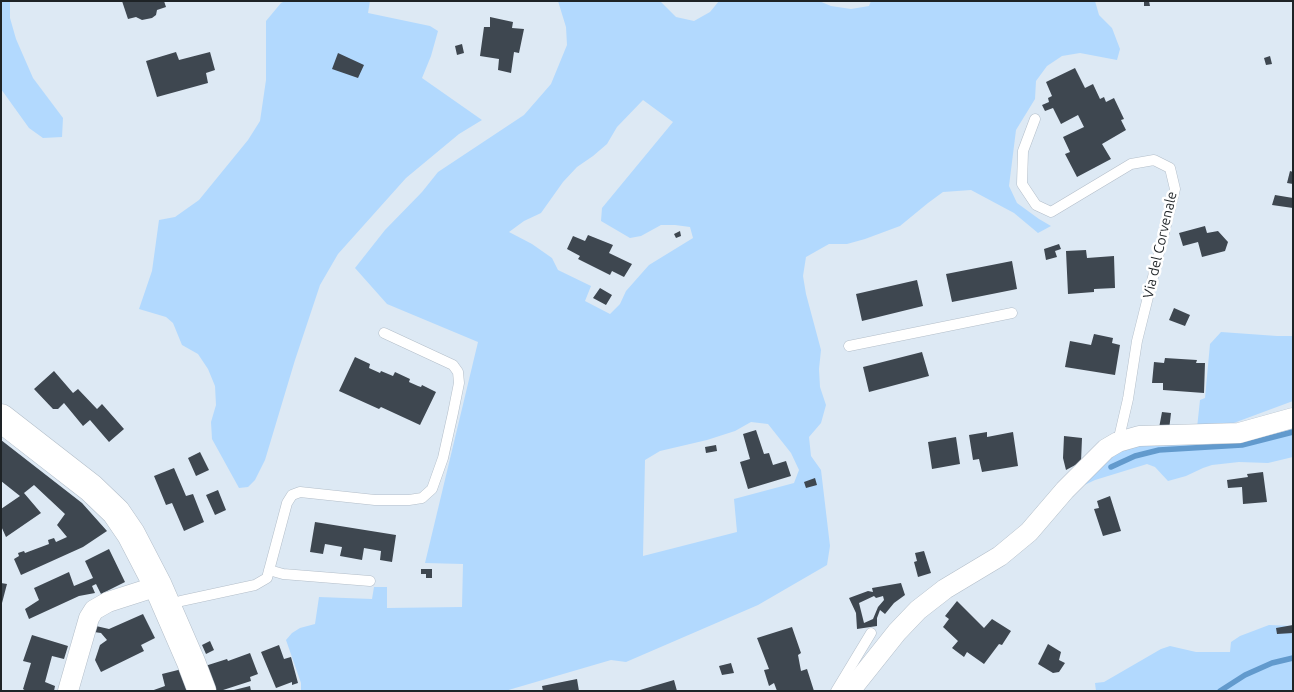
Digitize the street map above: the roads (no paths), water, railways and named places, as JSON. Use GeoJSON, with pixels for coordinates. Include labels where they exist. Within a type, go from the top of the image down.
{"type":"FeatureCollection","features":[{"type":"Feature","properties":{"kind":"main road"},"geometry":{"type":"LineString","coordinates":[[1,418],[91,488],[116,512],[131,534],[163,596],[202,691]]}},
{"type":"Feature","properties":{"kind":"street"},"geometry":{"type":"LineString","coordinates":[[850,691],[897,632],[918,610],[945,589],[1000,556],[1029,532],[1087,466],[1106,449],[1118,442],[1139,436],[1239,433],[1293,418]]}},
{"type":"Feature","properties":{"kind":"street"},"geometry":{"type":"LineString","coordinates":[[68,691],[89,618],[94,610],[108,602],[163,596]]}},
{"type":"Feature","properties":{"kind":"lane","name":"Via del Corvenale"},"geometry":{"type":"LineString","coordinates":[[1035,119],[1022,151],[1022,184],[1036,205],[1051,212],[1131,164],[1154,160],[1170,168],[1176,189],[1137,341],[1128,399],[1118,442]]}},
{"type":"Feature","properties":{"kind":"lane"},"geometry":{"type":"LineString","coordinates":[[849,346],[1012,313]]}},
{"type":"Feature","properties":{"kind":"lane"},"geometry":{"type":"LineString","coordinates":[[163,596],[180,601],[255,584],[267,578],[287,503],[292,495],[300,492],[375,500],[409,500],[422,498],[432,489],[443,458],[453,413],[458,372],[453,365],[384,333]]}},
{"type":"Feature","properties":{"kind":"lane"},"geometry":{"type":"LineString","coordinates":[[269,570],[283,574],[370,581]]}},
{"type":"Feature","properties":{"kind":"lane"},"geometry":{"type":"LineString","coordinates":[[836,691],[872,633]]}},
{"type":"Feature","properties":{"kind":"waterway"},"geometry":{"type":"LineString","coordinates":[[1111,467],[1135,456],[1159,450],[1242,445],[1293,432]]}},
{"type":"Feature","properties":{"kind":"waterway"},"geometry":{"type":"LineString","coordinates":[[1220,691],[1245,675],[1272,663],[1293,658]]}}]}
